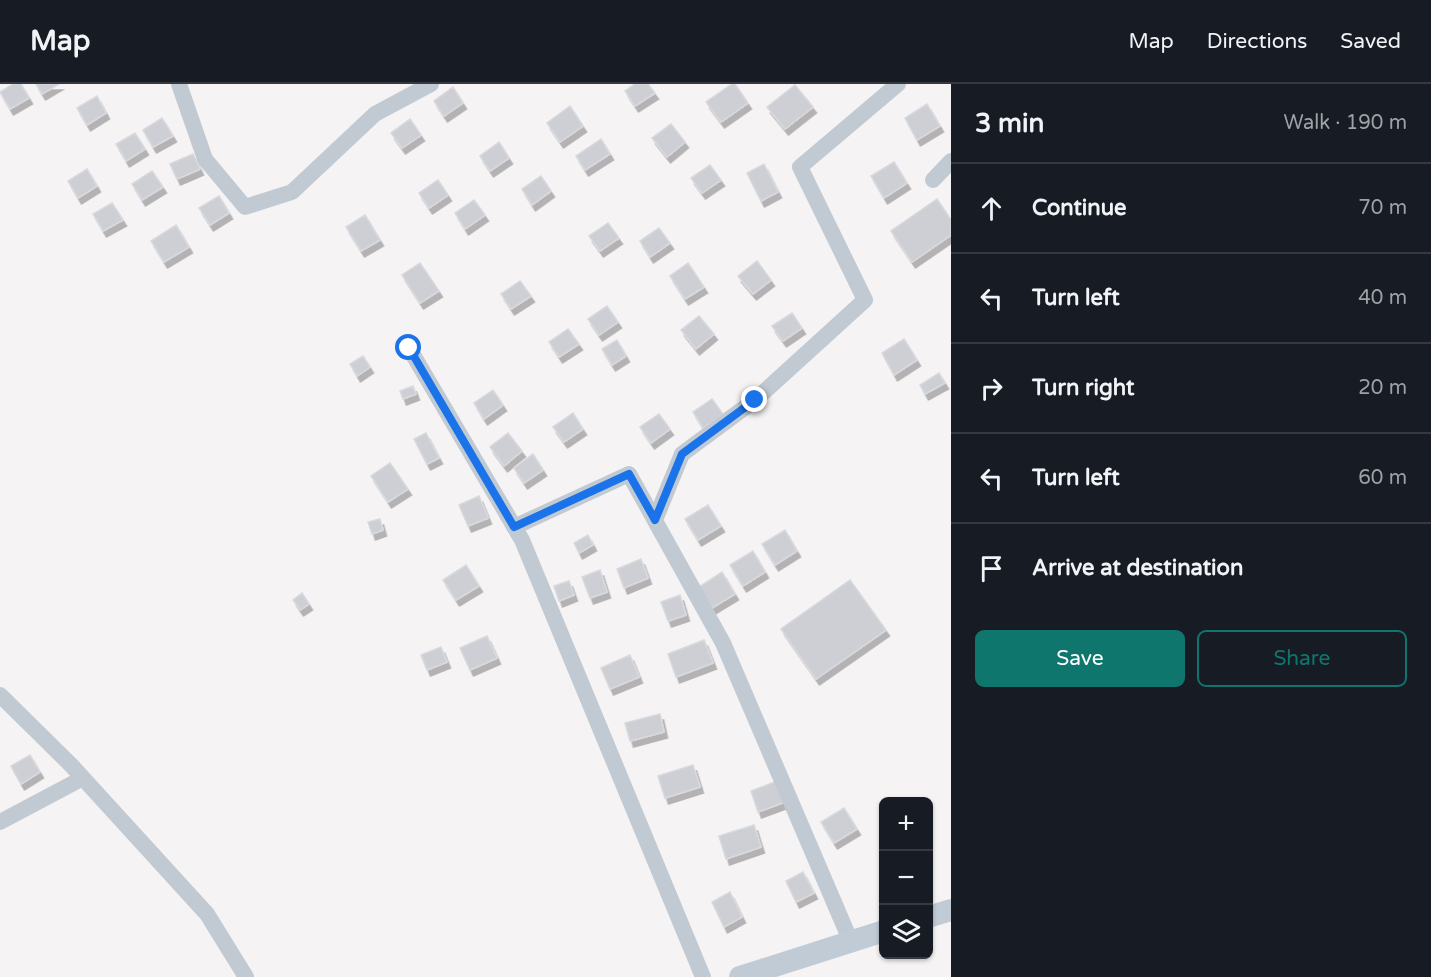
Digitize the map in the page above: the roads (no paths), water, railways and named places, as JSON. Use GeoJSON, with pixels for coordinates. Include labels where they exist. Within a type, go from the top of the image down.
{"type":"FeatureCollection","features":[{"type":"Feature","properties":{"kind":"street"},"geometry":{"type":"LineString","coordinates":[[179,84],[205,159],[245,207],[292,192],[375,114],[432,84]]}},
{"type":"Feature","properties":{"kind":"street"},"geometry":{"type":"LineString","coordinates":[[655,520],[682,454],[755,400],[865,300],[800,167],[898,84]]}},
{"type":"Feature","properties":{"kind":"street"},"geometry":{"type":"LineString","coordinates":[[933,180],[951,162]]}},
{"type":"Feature","properties":{"kind":"street"},"geometry":{"type":"LineString","coordinates":[[409,348],[522,540],[703,977]]}},
{"type":"Feature","properties":{"kind":"street"},"geometry":{"type":"LineString","coordinates":[[514,527],[629,474],[723,643],[851,942]]}},
{"type":"Feature","properties":{"kind":"street"},"geometry":{"type":"LineString","coordinates":[[0,695],[83,778],[207,914],[246,977]]}},
{"type":"Feature","properties":{"kind":"street"},"geometry":{"type":"LineString","coordinates":[[0,822],[83,778]]}},
{"type":"Feature","properties":{"kind":"street"},"geometry":{"type":"LineString","coordinates":[[933,915],[951,910]]}},
{"type":"Feature","properties":{"kind":"street"},"geometry":{"type":"LineString","coordinates":[[740,977],[879,933]]}}]}
